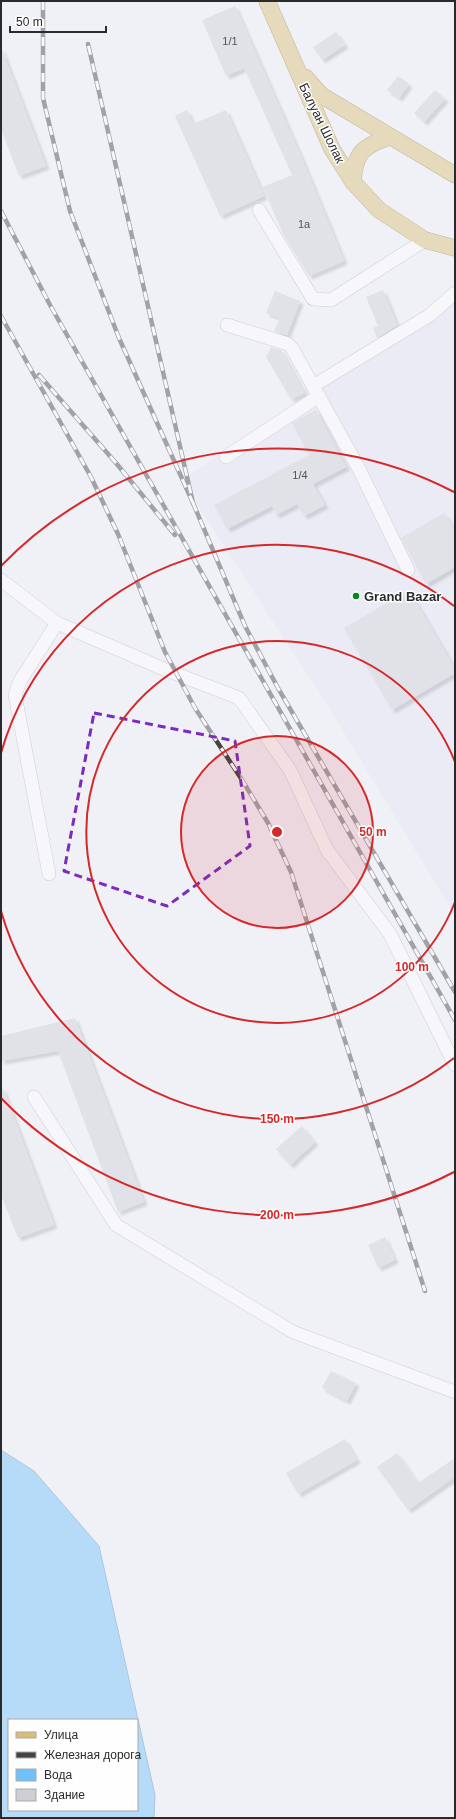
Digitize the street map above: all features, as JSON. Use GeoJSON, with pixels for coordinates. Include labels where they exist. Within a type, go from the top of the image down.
{"type":"FeatureCollection","features":[{"type":"Feature","properties":{"kind":"main road"},"geometry":{"type":"LineString","coordinates":[[267,1],[292,58],[307,81],[321,95],[455,175]]}},
{"type":"Feature","properties":{"kind":"main road","name":"Балуан Шолак"},"geometry":{"type":"LineString","coordinates":[[292,58],[332,149],[354,182],[379,210],[425,240],[455,248]]}},
{"type":"Feature","properties":{"kind":"main road"},"geometry":{"type":"LineString","coordinates":[[354,182],[355,164],[361,152],[376,141],[390,137]]}},
{"type":"Feature","properties":{"kind":"street"},"geometry":{"type":"LineString","coordinates":[[259,210],[313,299],[331,300],[425,240]]}},
{"type":"Feature","properties":{"kind":"street"},"geometry":{"type":"LineString","coordinates":[[226,457],[316,391],[430,315],[455,293]]}},
{"type":"Feature","properties":{"kind":"street"},"geometry":{"type":"LineString","coordinates":[[227,325],[288,344],[292,348],[359,469],[408,570]]}},
{"type":"Feature","properties":{"kind":"street"},"geometry":{"type":"LineString","coordinates":[[1,580],[57,623],[166,670],[239,698],[290,770],[327,850],[390,934],[455,1065]]}},
{"type":"Feature","properties":{"kind":"street"},"geometry":{"type":"LineString","coordinates":[[49,874],[15,695],[20,681],[57,623]]}},
{"type":"Feature","properties":{"kind":"street"},"geometry":{"type":"LineString","coordinates":[[34,1097],[116,1224],[293,1332],[455,1392]]}},
{"type":"Feature","properties":{"kind":"highlighted area"},"geometry":{"type":"Polygon","coordinates":[[[94,713],[235,741],[250,846],[167,906],[64,871],[94,713]]]}},
{"type":"Feature","properties":{"kind":"shaded area","name":"Grand Bazar"},"geometry":{"type":"Polygon","coordinates":[[[455,303],[455,916],[331,711],[181,480],[328,384],[411,334],[455,303]]]}},
{"type":"Feature","properties":{"kind":"water"},"geometry":{"type":"Polygon","coordinates":[[[1,1450],[34,1471],[99,1546],[138,1719],[8,1719],[8,1811],[138,1811],[138,1719],[155,1795],[154,1818],[1,1818],[1,1450]]]}},
{"type":"Feature","properties":{"kind":"building"},"geometry":{"type":"Polygon","coordinates":[[[235,6],[302,159],[344,261],[309,276],[283,234],[263,187],[292,175],[244,68],[226,76],[202,20],[235,6]]]}},
{"type":"Feature","properties":{"kind":"building"},"geometry":{"type":"Polygon","coordinates":[[[336,32],[345,45],[322,60],[313,47],[336,32]]]}},
{"type":"Feature","properties":{"kind":"building"},"geometry":{"type":"Polygon","coordinates":[[[1,47],[46,166],[19,176],[1,129],[1,47]]]}},
{"type":"Feature","properties":{"kind":"building"},"geometry":{"type":"Polygon","coordinates":[[[398,76],[409,84],[399,98],[387,90],[398,76]]]}},
{"type":"Feature","properties":{"kind":"building"},"geometry":{"type":"Polygon","coordinates":[[[435,90],[445,99],[424,122],[414,113],[435,90]]]}},
{"type":"Feature","properties":{"kind":"building"},"geometry":{"type":"Polygon","coordinates":[[[187,110],[193,124],[226,110],[264,196],[220,216],[175,116],[187,110]]]}},
{"type":"Feature","properties":{"kind":"building"},"geometry":{"type":"Polygon","coordinates":[[[383,290],[397,325],[377,338],[373,328],[378,326],[366,297],[383,290]]]}},
{"type":"Feature","properties":{"kind":"building"},"geometry":{"type":"Polygon","coordinates":[[[275,291],[300,301],[287,335],[274,331],[280,318],[266,313],[275,291]]]}},
{"type":"Feature","properties":{"kind":"building"},"geometry":{"type":"Polygon","coordinates":[[[271,347],[281,350],[305,393],[291,399],[266,357],[271,347]]]}},
{"type":"Feature","properties":{"kind":"building"},"geometry":{"type":"Polygon","coordinates":[[[316,410],[346,467],[313,484],[325,505],[304,516],[297,504],[276,515],[272,506],[227,529],[214,505],[309,455],[292,423],[316,410]]]}},
{"type":"Feature","properties":{"kind":"building"},"geometry":{"type":"Polygon","coordinates":[[[444,513],[455,531],[455,567],[426,584],[401,538],[444,513]]]}},
{"type":"Feature","properties":{"kind":"building"},"geometry":{"type":"Polygon","coordinates":[[[409,590],[455,669],[455,673],[392,710],[344,628],[409,590]]]}},
{"type":"Feature","properties":{"kind":"building"},"geometry":{"type":"Polygon","coordinates":[[[75,1018],[144,1202],[118,1212],[58,1051],[1,1061],[1,1036],[75,1018]]]}},
{"type":"Feature","properties":{"kind":"building"},"geometry":{"type":"Polygon","coordinates":[[[2,1086],[54,1225],[18,1238],[1,1195],[2,1086]]]}},
{"type":"Feature","properties":{"kind":"building"},"geometry":{"type":"Polygon","coordinates":[[[302,1126],[315,1142],[290,1165],[276,1149],[302,1126]]]}},
{"type":"Feature","properties":{"kind":"building"},"geometry":{"type":"Polygon","coordinates":[[[385,1237],[395,1260],[378,1268],[368,1245],[385,1237]]]}},
{"type":"Feature","properties":{"kind":"building"},"geometry":{"type":"Polygon","coordinates":[[[331,1371],[356,1383],[347,1401],[322,1388],[331,1371]]]}},
{"type":"Feature","properties":{"kind":"building"},"geometry":{"type":"Polygon","coordinates":[[[345,1439],[357,1460],[298,1494],[286,1473],[345,1439]]]}},
{"type":"Feature","properties":{"kind":"building"},"geometry":{"type":"Polygon","coordinates":[[[397,1453],[418,1483],[455,1458],[455,1477],[408,1510],[377,1467],[397,1453]]]}},
{"type":"Feature","properties":{"kind":"railway"},"geometry":{"type":"LineString","coordinates":[[43,1],[43,98],[70,211],[119,338],[193,503],[88,44]]}},
{"type":"Feature","properties":{"kind":"railway"},"geometry":{"type":"LineString","coordinates":[[1,211],[50,305],[455,1020]]}},
{"type":"Feature","properties":{"kind":"railway"},"geometry":{"type":"LineString","coordinates":[[1,316],[91,477],[118,534],[165,652],[195,708],[268,823],[291,872],[425,1291]]}},
{"type":"Feature","properties":{"kind":"railway"},"geometry":{"type":"LineString","coordinates":[[39,375],[116,463],[175,535]]}},
{"type":"Feature","properties":{"kind":"railway"},"geometry":{"type":"LineString","coordinates":[[193,503],[245,626],[278,688],[455,992]]}},
{"type":"Feature","properties":{"kind":"place","name":"Grand Bazar"},"geometry":{"type":"Point","coordinates":[356,596]}}]}
